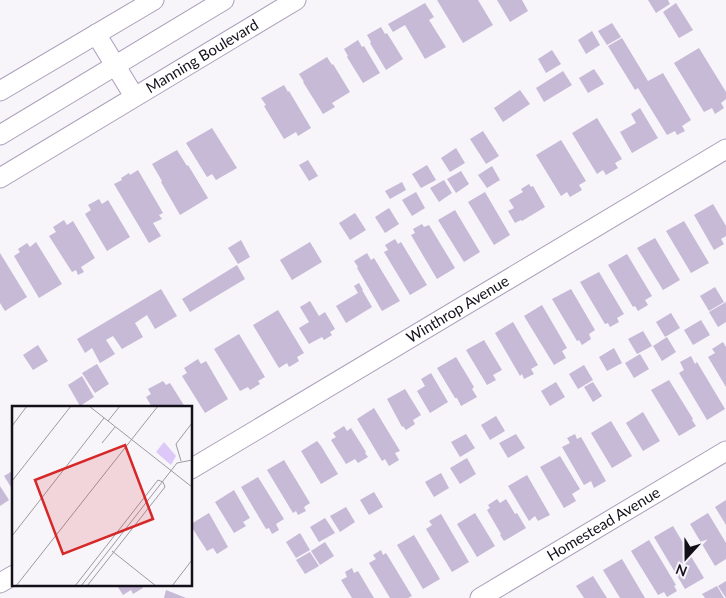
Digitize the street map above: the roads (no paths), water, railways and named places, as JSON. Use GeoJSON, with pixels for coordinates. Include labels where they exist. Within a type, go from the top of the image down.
{"type":"FeatureCollection","features":[{"type":"Feature","properties":{"kind":"street"},"geometry":{"type":"LineString","coordinates":[[0,91],[154,0]]}},
{"type":"Feature","properties":{"kind":"street"},"geometry":{"type":"LineString","coordinates":[[0,135],[224,0]]}},
{"type":"Feature","properties":{"kind":"street","name":"Manning Boulevard"},"geometry":{"type":"LineString","coordinates":[[0,178],[296,0]]}},
{"type":"Feature","properties":{"kind":"street","name":"Manning Boulevard"},"geometry":{"type":"LineString","coordinates":[[96,34],[134,96]]}},
{"type":"Feature","properties":{"kind":"street","name":"Winthrop Avenue"},"geometry":{"type":"LineString","coordinates":[[192,468],[726,149]]}},
{"type":"Feature","properties":{"kind":"street","name":"Homestead Avenue"},"geometry":{"type":"LineString","coordinates":[[480,598],[726,451]]}},
{"type":"Feature","properties":{"kind":"street"},"geometry":{"type":"LineString","coordinates":[[0,583],[12,576]]}}]}
